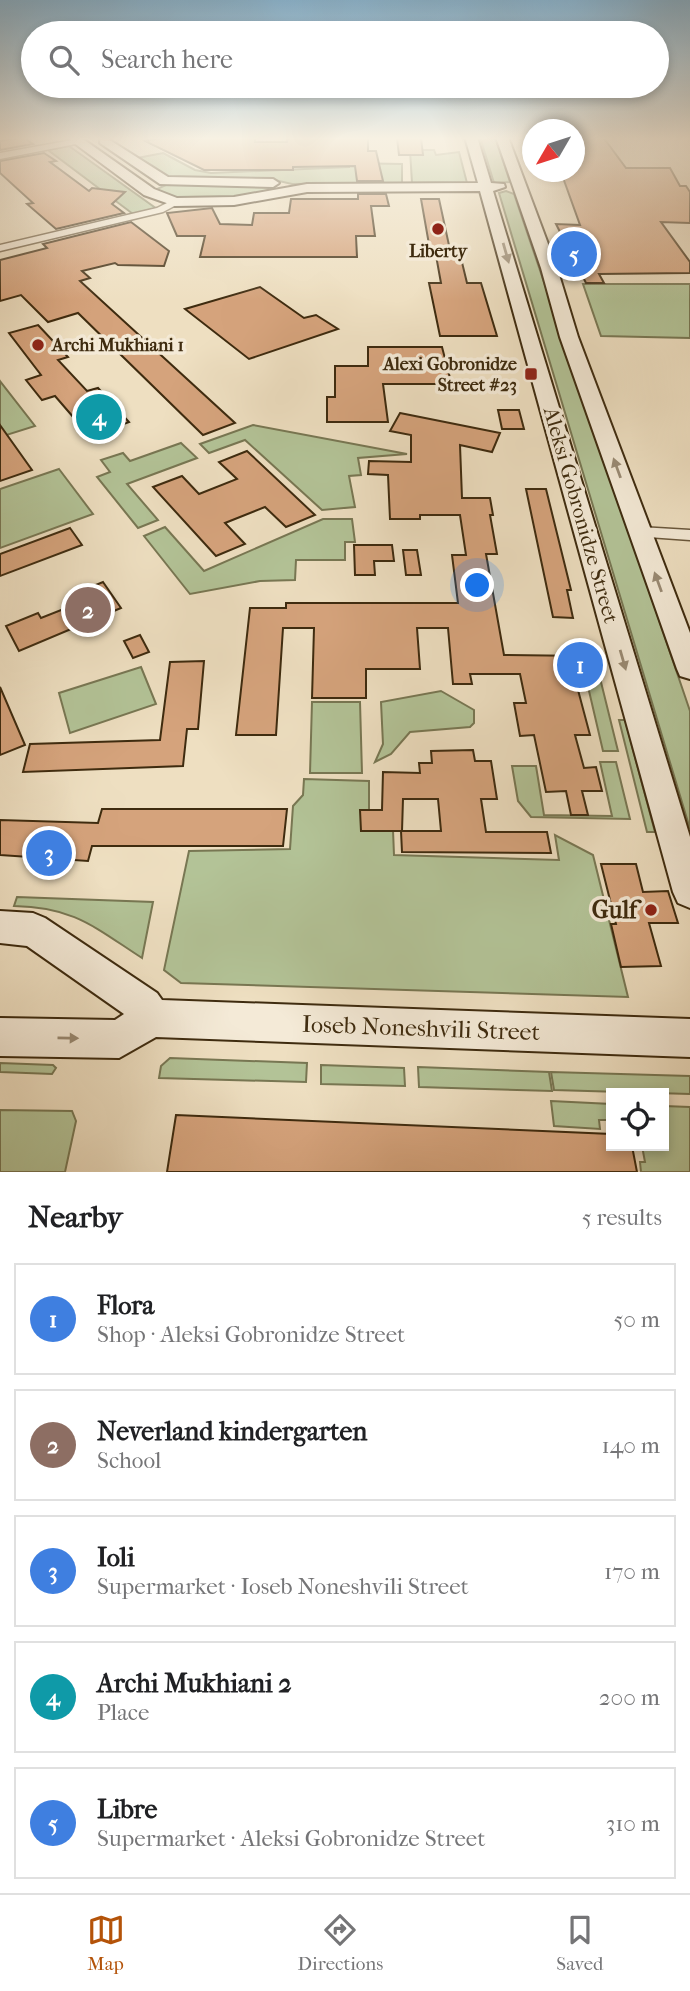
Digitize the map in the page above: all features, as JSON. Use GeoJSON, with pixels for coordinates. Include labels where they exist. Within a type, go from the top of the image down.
{"type":"FeatureCollection","features":[{"type":"Feature","properties":{"kind":"main road"},"geometry":{"type":"LineString","coordinates":[[149,192],[175,202],[234,201],[255,192]]}},
{"type":"Feature","properties":{"kind":"main road","name":"Aleksi Gobronidze Street"},"geometry":{"type":"LineString","coordinates":[[488,192],[690,892]]}},
{"type":"Feature","properties":{"kind":"main road","name":"Aleksi Gobronidze Street"},"geometry":{"type":"LineString","coordinates":[[523,192],[569,337],[690,669]]}},
{"type":"Feature","properties":{"kind":"main road"},"geometry":{"type":"LineString","coordinates":[[0,927],[33,930],[144,1006],[152,1018],[119,1039],[0,1037]]}},
{"type":"Feature","properties":{"kind":"main road","name":"Ioseb Noneshvili Street"},"geometry":{"type":"LineString","coordinates":[[152,1018],[690,1038]]}},
{"type":"Feature","properties":{"kind":"street"},"geometry":{"type":"LineString","coordinates":[[0,248],[160,210],[175,202]]}},
{"type":"Feature","properties":{"kind":"street"},"geometry":{"type":"LineString","coordinates":[[640,532],[690,535]]}},
{"type":"Feature","properties":{"kind":"green space"},"geometry":{"type":"Polygon","coordinates":[[[103,192],[133,192],[157,209],[133,214],[103,192]]]}},
{"type":"Feature","properties":{"kind":"green space"},"geometry":{"type":"Polygon","coordinates":[[[161,192],[260,192],[194,200],[161,192]]]}},
{"type":"Feature","properties":{"kind":"green space"},"geometry":{"type":"Polygon","coordinates":[[[499,193],[514,194],[690,711],[690,829],[499,193]]]}},
{"type":"Feature","properties":{"kind":"green space"},"geometry":{"type":"Polygon","coordinates":[[[583,284],[690,284],[690,338],[601,336],[583,284]]]}},
{"type":"Feature","properties":{"kind":"green space"},"geometry":{"type":"Polygon","coordinates":[[[0,381],[35,426],[0,437],[0,381]]]}},
{"type":"Feature","properties":{"kind":"green space"},"geometry":{"type":"Polygon","coordinates":[[[253,425],[407,454],[358,458],[361,475],[349,476],[355,507],[322,510],[245,440],[209,453],[200,444],[253,425]]]}},
{"type":"Feature","properties":{"kind":"green space"},"geometry":{"type":"Polygon","coordinates":[[[181,443],[197,458],[127,484],[158,520],[138,528],[97,477],[110,472],[101,460],[123,453],[130,461],[181,443]]]}},
{"type":"Feature","properties":{"kind":"green space"},"geometry":{"type":"Polygon","coordinates":[[[59,469],[93,514],[0,548],[0,489],[59,469]]]}},
{"type":"Feature","properties":{"kind":"green space"},"geometry":{"type":"Polygon","coordinates":[[[323,519],[352,519],[355,542],[345,542],[345,560],[296,560],[295,580],[260,581],[190,594],[144,536],[165,527],[204,571],[323,519]]]}},
{"type":"Feature","properties":{"kind":"green space"},"geometry":{"type":"Polygon","coordinates":[[[141,667],[156,704],[70,733],[59,693],[141,667]]]}},
{"type":"Feature","properties":{"kind":"green space"},"geometry":{"type":"Polygon","coordinates":[[[586,678],[600,678],[618,751],[603,751],[586,678]]]}},
{"type":"Feature","properties":{"kind":"green space"},"geometry":{"type":"Polygon","coordinates":[[[441,691],[474,710],[474,723],[470,727],[410,732],[391,754],[375,762],[383,744],[381,702],[441,691]]]}},
{"type":"Feature","properties":{"kind":"green space"},"geometry":{"type":"Polygon","coordinates":[[[312,702],[360,702],[362,773],[310,773],[312,702]]]}},
{"type":"Feature","properties":{"kind":"green space"},"geometry":{"type":"Polygon","coordinates":[[[619,720],[625,720],[655,832],[647,832],[619,720]]]}},
{"type":"Feature","properties":{"kind":"green space"},"geometry":{"type":"Polygon","coordinates":[[[600,762],[616,762],[630,819],[531,817],[518,801],[512,766],[536,766],[544,815],[612,816],[600,762]]]}},
{"type":"Feature","properties":{"kind":"green space"},"geometry":{"type":"Polygon","coordinates":[[[304,779],[369,781],[369,828],[393,830],[394,855],[559,860],[555,835],[593,855],[628,997],[181,983],[164,970],[189,851],[290,849],[293,806],[303,795],[304,779]]]}},
{"type":"Feature","properties":{"kind":"green space"},"geometry":{"type":"Polygon","coordinates":[[[17,897],[153,902],[142,958],[96,928],[68,915],[35,907],[14,906],[17,897]]]}},
{"type":"Feature","properties":{"kind":"green space"},"geometry":{"type":"Polygon","coordinates":[[[170,1058],[307,1063],[306,1082],[159,1078],[161,1066],[170,1058]]]}},
{"type":"Feature","properties":{"kind":"green space"},"geometry":{"type":"Polygon","coordinates":[[[0,1063],[53,1065],[56,1068],[52,1074],[0,1072],[0,1063]]]}},
{"type":"Feature","properties":{"kind":"green space"},"geometry":{"type":"Polygon","coordinates":[[[321,1065],[404,1068],[405,1086],[321,1084],[321,1065]]]}},
{"type":"Feature","properties":{"kind":"green space"},"geometry":{"type":"Polygon","coordinates":[[[418,1067],[549,1072],[552,1091],[419,1087],[418,1067]]]}},
{"type":"Feature","properties":{"kind":"green space"},"geometry":{"type":"Polygon","coordinates":[[[551,1072],[690,1076],[690,1094],[669,1093],[669,1088],[606,1088],[606,1092],[554,1090],[551,1072]]]}},
{"type":"Feature","properties":{"kind":"green space"},"geometry":{"type":"Polygon","coordinates":[[[551,1101],[606,1104],[606,1120],[599,1120],[600,1129],[554,1126],[551,1101]]]}},
{"type":"Feature","properties":{"kind":"green space"},"geometry":{"type":"Polygon","coordinates":[[[669,1106],[690,1107],[690,1172],[641,1172],[640,1162],[645,1162],[643,1151],[669,1151],[669,1106]]]}},
{"type":"Feature","properties":{"kind":"green space"},"geometry":{"type":"Polygon","coordinates":[[[0,1110],[72,1111],[76,1121],[65,1172],[0,1172],[0,1110]]]}},
{"type":"Feature","properties":{"kind":"building"},"geometry":{"type":"Polygon","coordinates":[[[21,192],[125,192],[112,204],[124,213],[56,229],[27,204],[33,203],[21,192]]]}},
{"type":"Feature","properties":{"kind":"building"},"geometry":{"type":"Polygon","coordinates":[[[568,192],[690,192],[690,223],[661,222],[690,262],[690,273],[599,274],[604,283],[586,283],[556,224],[580,225],[568,192]]]}},
{"type":"Feature","properties":{"kind":"building"},"geometry":{"type":"Polygon","coordinates":[[[358,194],[386,194],[389,206],[371,206],[375,236],[356,236],[357,257],[200,257],[205,236],[177,236],[167,213],[212,208],[220,224],[252,225],[254,213],[289,213],[291,199],[358,199],[358,194]]]}},
{"type":"Feature","properties":{"kind":"building"},"geometry":{"type":"Polygon","coordinates":[[[421,199],[439,199],[450,250],[459,250],[467,283],[481,283],[497,336],[440,336],[429,283],[441,283],[435,250],[430,250],[421,199]]]}},
{"type":"Feature","properties":{"kind":"building"},"geometry":{"type":"Polygon","coordinates":[[[131,222],[169,251],[164,266],[115,263],[82,271],[90,278],[80,281],[235,423],[203,435],[78,313],[48,322],[21,295],[0,301],[0,260],[47,248],[43,244],[131,222]]]}},
{"type":"Feature","properties":{"kind":"building"},"geometry":{"type":"Polygon","coordinates":[[[260,287],[304,318],[316,315],[338,329],[249,359],[185,309],[260,287]]]}},
{"type":"Feature","properties":{"kind":"building"},"geometry":{"type":"Polygon","coordinates":[[[38,325],[68,357],[58,360],[87,391],[98,388],[129,422],[115,427],[119,431],[93,440],[55,396],[42,400],[26,380],[41,375],[9,333],[38,325]]]}},
{"type":"Feature","properties":{"kind":"building"},"geometry":{"type":"Polygon","coordinates":[[[368,347],[442,347],[450,378],[446,378],[447,384],[383,384],[388,422],[327,422],[327,397],[335,397],[335,366],[368,366],[368,347]]]}},
{"type":"Feature","properties":{"kind":"building"},"geometry":{"type":"Polygon","coordinates":[[[498,410],[519,410],[524,429],[502,429],[498,410]]]}},
{"type":"Feature","properties":{"kind":"building"},"geometry":{"type":"Polygon","coordinates":[[[400,413],[500,433],[492,452],[460,445],[462,498],[490,498],[493,515],[490,515],[497,554],[486,554],[504,655],[585,656],[590,675],[574,675],[590,735],[575,735],[584,768],[596,767],[602,791],[582,791],[588,815],[571,815],[566,791],[546,792],[534,735],[520,736],[514,703],[526,703],[520,674],[470,674],[472,684],[453,684],[448,628],[417,628],[420,669],[366,669],[366,698],[312,698],[314,628],[283,628],[276,735],[236,735],[250,608],[286,608],[286,603],[458,603],[452,555],[466,555],[460,515],[420,515],[420,519],[390,519],[388,475],[368,474],[369,461],[411,462],[411,435],[390,431],[400,413]]]}},
{"type":"Feature","properties":{"kind":"building"},"geometry":{"type":"Polygon","coordinates":[[[0,425],[32,470],[0,481],[0,425]]]}},
{"type":"Feature","properties":{"kind":"building"},"geometry":{"type":"Polygon","coordinates":[[[247,451],[315,515],[286,527],[265,507],[225,523],[245,544],[216,556],[153,487],[182,476],[199,494],[237,479],[219,462],[247,451]]]}},
{"type":"Feature","properties":{"kind":"building"},"geometry":{"type":"Polygon","coordinates":[[[526,489],[546,489],[571,590],[567,590],[573,618],[553,617],[526,489]]]}},
{"type":"Feature","properties":{"kind":"building"},"geometry":{"type":"Polygon","coordinates":[[[70,528],[82,545],[0,576],[0,554],[70,528]]]}},
{"type":"Feature","properties":{"kind":"building"},"geometry":{"type":"Polygon","coordinates":[[[354,545],[392,545],[394,561],[374,561],[375,575],[355,575],[354,545]]]}},
{"type":"Feature","properties":{"kind":"building"},"geometry":{"type":"Polygon","coordinates":[[[403,550],[417,550],[421,575],[406,575],[403,550]]]}},
{"type":"Feature","properties":{"kind":"building"},"geometry":{"type":"Polygon","coordinates":[[[103,582],[121,608],[19,651],[6,626],[38,613],[41,618],[74,605],[69,596],[103,582]]]}},
{"type":"Feature","properties":{"kind":"building"},"geometry":{"type":"Polygon","coordinates":[[[140,635],[149,652],[133,658],[124,641],[140,635]]]}},
{"type":"Feature","properties":{"kind":"building"},"geometry":{"type":"Polygon","coordinates":[[[204,661],[198,729],[187,729],[183,766],[23,772],[30,744],[160,740],[170,662],[204,661]]]}},
{"type":"Feature","properties":{"kind":"building"},"geometry":{"type":"Polygon","coordinates":[[[0,687],[25,745],[0,755],[0,687]]]}},
{"type":"Feature","properties":{"kind":"building"},"geometry":{"type":"Polygon","coordinates":[[[473,750],[475,761],[491,761],[497,799],[481,799],[486,832],[547,832],[551,853],[402,852],[401,831],[361,831],[360,810],[382,810],[383,772],[420,773],[419,763],[432,763],[431,751],[473,750]],[[403,799],[402,831],[441,831],[438,799],[403,799]]]}},
{"type":"Feature","properties":{"kind":"building"},"geometry":{"type":"Polygon","coordinates":[[[102,809],[287,809],[283,846],[92,846],[88,861],[0,855],[0,820],[98,823],[102,809]]]}},
{"type":"Feature","properties":{"kind":"building"},"geometry":{"type":"Polygon","coordinates":[[[601,864],[636,864],[643,892],[668,891],[678,923],[649,923],[661,966],[621,967],[611,924],[616,924],[601,864]]]}},
{"type":"Feature","properties":{"kind":"building"},"geometry":{"type":"Polygon","coordinates":[[[176,1115],[606,1134],[606,1151],[633,1151],[637,1172],[167,1172],[176,1115]]]}},
{"type":"Feature","properties":{"kind":"place","name":"Liberty"},"geometry":{"type":"Point","coordinates":[438,229]}},
{"type":"Feature","properties":{"kind":"place","name":"Libre"},"geometry":{"type":"Point","coordinates":[574,254]}},
{"type":"Feature","properties":{"kind":"place","name":"Archi Mukhiani 1"},"geometry":{"type":"Point","coordinates":[38,345]}},
{"type":"Feature","properties":{"kind":"place","name":"Alexi Gobronidze Street #23"},"geometry":{"type":"Point","coordinates":[531,374]}},
{"type":"Feature","properties":{"kind":"place","name":"Archi Mukhiani 2"},"geometry":{"type":"Point","coordinates":[99,417]}},
{"type":"Feature","properties":{"kind":"place","name":"Neverland kindergarten"},"geometry":{"type":"Point","coordinates":[88,610]}},
{"type":"Feature","properties":{"kind":"place","name":"Flora"},"geometry":{"type":"Point","coordinates":[580,665]}},
{"type":"Feature","properties":{"kind":"place","name":"Ioli"},"geometry":{"type":"Point","coordinates":[49,853]}},
{"type":"Feature","properties":{"kind":"place","name":"Gulf"},"geometry":{"type":"Point","coordinates":[651,910]}}]}
